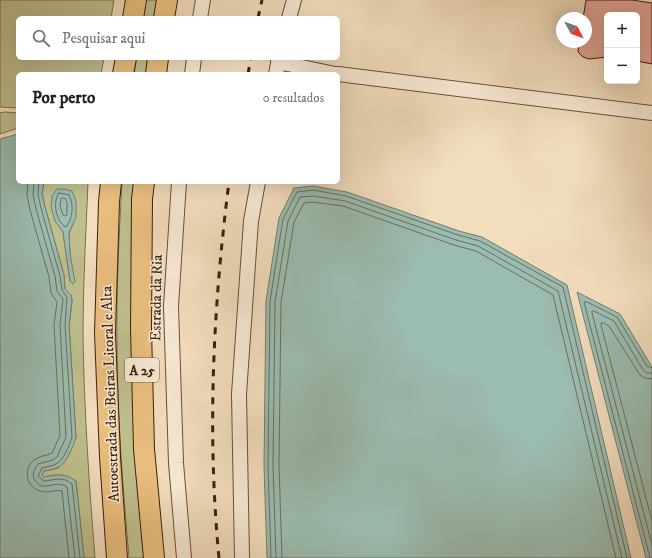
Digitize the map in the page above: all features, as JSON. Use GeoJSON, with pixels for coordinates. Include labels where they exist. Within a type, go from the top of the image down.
{"type":"FeatureCollection","features":[{"type":"Feature","properties":{"kind":"highway"},"geometry":{"type":"LineString","coordinates":[[133,16],[136,0]]}},
{"type":"Feature","properties":{"kind":"highway"},"geometry":{"type":"LineString","coordinates":[[164,16],[167,0]]}},
{"type":"Feature","properties":{"kind":"highway"},"geometry":{"type":"LineString","coordinates":[[123,72],[126,60]]}},
{"type":"Feature","properties":{"kind":"highway"},"geometry":{"type":"LineString","coordinates":[[156,72],[158,60]]}},
{"type":"Feature","properties":{"kind":"highway","name":"Autoestrada das Beiras Litoral e Alta"},"geometry":{"type":"LineString","coordinates":[[111,184],[105,333],[110,457],[117,558]]}},
{"type":"Feature","properties":{"kind":"highway","name":"A 25"},"geometry":{"type":"LineString","coordinates":[[144,184],[142,199],[141,337],[144,449],[154,558]]}},
{"type":"Feature","properties":{"kind":"street"},"geometry":{"type":"LineString","coordinates":[[200,16],[203,0]]}},
{"type":"Feature","properties":{"kind":"street"},"geometry":{"type":"LineString","coordinates":[[290,16],[294,0]]}},
{"type":"Feature","properties":{"kind":"street"},"geometry":{"type":"LineString","coordinates":[[192,72],[194,60]]}},
{"type":"Feature","properties":{"kind":"street"},"geometry":{"type":"LineString","coordinates":[[278,65],[322,72]]}},
{"type":"Feature","properties":{"kind":"street"},"geometry":{"type":"LineString","coordinates":[[340,74],[652,113]]}},
{"type":"Feature","properties":{"kind":"street","name":"Estrada da Ria"},"geometry":{"type":"LineString","coordinates":[[179,184],[171,306],[176,463],[184,558]]}},
{"type":"Feature","properties":{"kind":"street"},"geometry":{"type":"LineString","coordinates":[[242,558],[239,394],[251,221],[258,184]]}},
{"type":"Feature","properties":{"kind":"green space"},"geometry":{"type":"Polygon","coordinates":[[[0,0],[114,0],[111,16],[16,16],[16,60],[104,60],[101,72],[16,72],[16,108],[0,107],[0,0]]]}},
{"type":"Feature","properties":{"kind":"green space"},"geometry":{"type":"Polygon","coordinates":[[[146,0],[161,0],[158,16],[143,16],[146,0]]]}},
{"type":"Feature","properties":{"kind":"green space"},"geometry":{"type":"Polygon","coordinates":[[[136,60],[151,60],[149,72],[134,72],[136,60]]]}},
{"type":"Feature","properties":{"kind":"green space"},"geometry":{"type":"Polygon","coordinates":[[[0,113],[16,113],[16,129],[0,134],[0,113]]]}},
{"type":"Feature","properties":{"kind":"green space"},"geometry":{"type":"Polygon","coordinates":[[[44,184],[88,184],[84,277],[84,390],[95,558],[84,558],[76,481],[56,475],[44,477],[42,475],[44,471],[58,468],[76,438],[69,325],[72,301],[71,295],[65,289],[64,275],[42,194],[44,184]],[[73,224],[63,232],[70,281],[69,233],[73,224]]]}},
{"type":"Feature","properties":{"kind":"green space"},"geometry":{"type":"Polygon","coordinates":[[[122,184],[137,184],[144,558],[129,558],[117,373],[118,264],[122,184]]]}},
{"type":"Feature","properties":{"kind":"water"},"geometry":{"type":"Polygon","coordinates":[[[16,135],[16,184],[44,184],[42,194],[64,275],[65,289],[71,295],[72,301],[69,325],[76,438],[64,463],[55,469],[44,471],[42,475],[44,477],[64,475],[76,481],[84,558],[0,558],[0,139],[16,135]]]}},
{"type":"Feature","properties":{"kind":"water"},"geometry":{"type":"Polygon","coordinates":[[[313,186],[347,192],[459,231],[482,237],[567,285],[631,558],[267,558],[264,465],[266,301],[279,218],[294,188],[313,186]]]}},
{"type":"Feature","properties":{"kind":"water"},"geometry":{"type":"Polygon","coordinates":[[[57,189],[72,191],[76,201],[76,217],[69,233],[70,254],[75,282],[73,284],[70,281],[63,232],[55,221],[51,207],[52,196],[57,189]]]}},
{"type":"Feature","properties":{"kind":"water"},"geometry":{"type":"Polygon","coordinates":[[[577,292],[620,314],[652,367],[652,558],[646,558],[577,292]]]}},
{"type":"Feature","properties":{"kind":"building"},"geometry":{"type":"Polygon","coordinates":[[[586,0],[632,0],[652,3],[652,64],[640,62],[640,12],[604,12],[604,57],[589,59],[583,57],[578,52],[578,48],[592,48],[592,12],[584,12],[586,0]]]}},
{"type":"Feature","properties":{"kind":"railway"},"geometry":{"type":"LineString","coordinates":[[258,16],[262,0]]}},
{"type":"Feature","properties":{"kind":"railway"},"geometry":{"type":"LineString","coordinates":[[248,72],[251,60]]}},
{"type":"Feature","properties":{"kind":"railway"},"geometry":{"type":"LineString","coordinates":[[219,558],[213,464],[214,370],[219,276],[229,184]]}}]}
